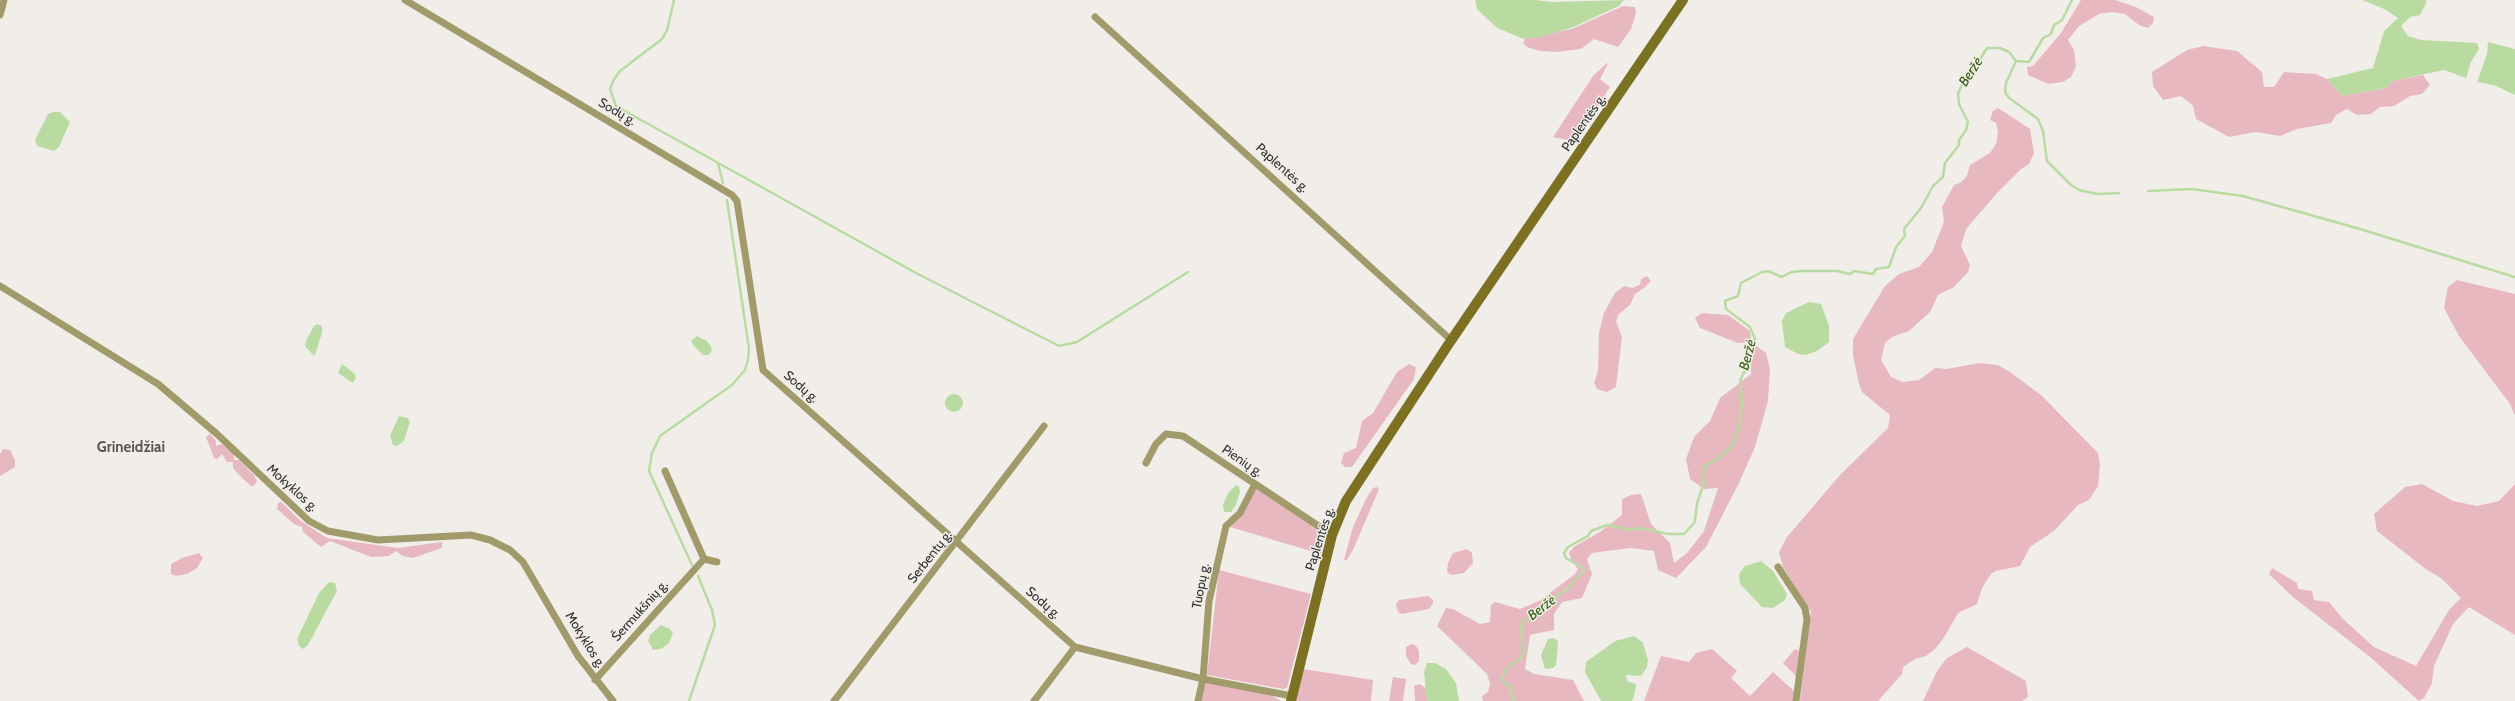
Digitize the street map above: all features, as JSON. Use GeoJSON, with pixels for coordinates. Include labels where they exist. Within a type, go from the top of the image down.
{"type":"FeatureCollection","features":[{"type":"Feature","properties":{"kind":"main road","name":"Paplentės g."},"geometry":{"type":"LineString","coordinates":[[1292,698],[1332,535],[1346,501],[1451,340],[1683,0]]}},
{"type":"Feature","properties":{"kind":"street"},"geometry":{"type":"LineString","coordinates":[[0,15],[4,0]]}},
{"type":"Feature","properties":{"kind":"street","name":"Sodų g."},"geometry":{"type":"LineString","coordinates":[[405,0],[732,195],[737,201],[763,370],[1075,647],[1203,679],[1292,698]]}},
{"type":"Feature","properties":{"kind":"street","name":"Paplentės g."},"geometry":{"type":"LineString","coordinates":[[1095,17],[1451,340]]}},
{"type":"Feature","properties":{"kind":"street","name":"Mokyklos g."},"geometry":{"type":"LineString","coordinates":[[1,289],[158,384],[217,434],[290,505],[320,527],[357,538],[378,540],[471,535],[490,540],[510,550],[523,562],[578,656],[595,680],[613,701]]}},
{"type":"Feature","properties":{"kind":"street","name":"Serbentų g."},"geometry":{"type":"LineString","coordinates":[[834,701],[957,542],[1044,426]]}},
{"type":"Feature","properties":{"kind":"street","name":"Pienių g."},"geometry":{"type":"LineString","coordinates":[[1146,463],[1156,444],[1166,434],[1182,436],[1332,535]]}},
{"type":"Feature","properties":{"kind":"street"},"geometry":{"type":"LineString","coordinates":[[665,471],[704,559],[717,562]]}},
{"type":"Feature","properties":{"kind":"street","name":"Tuopų g."},"geometry":{"type":"LineString","coordinates":[[1198,701],[1203,679],[1209,601],[1226,526],[1240,513],[1255,484]]}},
{"type":"Feature","properties":{"kind":"street","name":"Šermukšnių g."},"geometry":{"type":"LineString","coordinates":[[595,680],[704,559]]}},
{"type":"Feature","properties":{"kind":"street"},"geometry":{"type":"LineString","coordinates":[[1778,567],[1805,608],[1807,619],[1796,701]]}},
{"type":"Feature","properties":{"kind":"street"},"geometry":{"type":"LineString","coordinates":[[1034,701],[1075,647]]}},
{"type":"Feature","properties":{"kind":"shaded area"},"geometry":{"type":"Polygon","coordinates":[[[1475,0],[1536,0],[1551,2],[1624,0],[1619,6],[1571,28],[1540,37],[1524,39],[1497,28],[1477,9],[1475,0]]]}},
{"type":"Feature","properties":{"kind":"shaded area"},"geometry":{"type":"Polygon","coordinates":[[[2081,0],[2115,0],[2136,7],[2154,17],[2153,23],[2148,28],[2139,25],[2125,14],[2111,12],[2099,14],[2079,26],[2068,40],[2074,50],[2076,66],[2071,77],[2063,82],[2048,84],[2028,75],[2027,67],[2033,66],[2061,33],[2081,0]]]}},
{"type":"Feature","properties":{"kind":"shaded area"},"geometry":{"type":"Polygon","coordinates":[[[2362,0],[2426,0],[2420,15],[2410,17],[2401,26],[2408,36],[2421,40],[2477,43],[2479,49],[2471,62],[2466,78],[2444,70],[2392,81],[2386,88],[2342,96],[2327,79],[2373,68],[2384,31],[2398,18],[2384,9],[2362,0]]]}},
{"type":"Feature","properties":{"kind":"shaded area"},"geometry":{"type":"Polygon","coordinates":[[[1623,6],[1635,7],[1636,13],[1631,29],[1618,47],[1594,39],[1581,49],[1556,52],[1540,51],[1527,47],[1523,43],[1525,39],[1572,29],[1623,6]]]}},
{"type":"Feature","properties":{"kind":"shaded area"},"geometry":{"type":"Polygon","coordinates":[[[2488,42],[2515,49],[2515,95],[2494,85],[2477,82],[2487,54],[2488,42]]]}},
{"type":"Feature","properties":{"kind":"shaded area"},"geometry":{"type":"Polygon","coordinates":[[[2203,46],[2237,51],[2262,72],[2264,87],[2274,87],[2284,72],[2316,74],[2327,79],[2342,96],[2386,88],[2392,81],[2423,75],[2430,85],[2422,94],[2410,96],[2394,106],[2380,107],[2371,114],[2357,115],[2347,109],[2336,115],[2331,123],[2297,129],[2280,136],[2256,132],[2229,137],[2196,119],[2193,106],[2181,96],[2163,100],[2153,86],[2152,72],[2187,50],[2203,46]]]}},
{"type":"Feature","properties":{"kind":"shaded area"},"geometry":{"type":"Polygon","coordinates":[[[1607,63],[1608,64],[1600,79],[1610,87],[1578,138],[1572,141],[1553,137],[1593,76],[1607,63]]]}},
{"type":"Feature","properties":{"kind":"shaded area"},"geometry":{"type":"Polygon","coordinates":[[[1998,108],[2030,129],[2034,153],[2029,164],[2020,170],[1998,192],[1966,229],[1961,246],[1970,265],[1968,272],[1954,287],[1938,295],[1930,312],[1909,331],[1892,337],[1885,343],[1881,360],[1891,377],[1903,382],[1919,380],[1935,368],[1947,369],[1979,363],[1998,365],[2041,395],[2098,453],[2100,464],[2098,486],[2089,500],[2078,505],[2054,531],[2030,547],[2020,566],[1996,571],[1991,574],[1982,588],[1977,604],[1958,613],[1943,639],[1935,649],[1926,656],[1915,659],[1903,667],[1902,674],[1878,701],[1800,701],[1811,612],[1783,567],[1779,552],[1787,537],[1840,475],[1888,428],[1890,415],[1862,392],[1853,356],[1853,339],[1885,286],[1899,274],[1919,267],[1932,252],[1944,222],[1942,207],[1954,185],[1960,183],[1967,176],[1970,165],[1990,153],[1996,144],[1998,132],[1996,123],[1990,120],[1993,111],[1998,108]]]}},
{"type":"Feature","properties":{"kind":"shaded area"},"geometry":{"type":"Polygon","coordinates":[[[60,112],[70,122],[59,147],[54,151],[37,146],[35,140],[48,114],[60,112]]]}},
{"type":"Feature","properties":{"kind":"shaded area"},"geometry":{"type":"Polygon","coordinates":[[[1647,276],[1651,281],[1635,294],[1630,305],[1619,314],[1616,321],[1622,337],[1616,387],[1607,392],[1597,389],[1594,383],[1598,371],[1599,333],[1604,313],[1615,293],[1624,286],[1632,288],[1640,285],[1641,279],[1647,276]]]}},
{"type":"Feature","properties":{"kind":"shaded area"},"geometry":{"type":"Polygon","coordinates":[[[2457,280],[2515,294],[2515,416],[2510,404],[2459,336],[2444,308],[2448,287],[2457,280]]]}},
{"type":"Feature","properties":{"kind":"shaded area"},"geometry":{"type":"Polygon","coordinates":[[[1809,302],[1821,304],[1829,326],[1829,342],[1817,351],[1806,355],[1798,354],[1785,347],[1782,321],[1786,313],[1809,302]]]}},
{"type":"Feature","properties":{"kind":"shaded area"},"geometry":{"type":"Polygon","coordinates":[[[1702,313],[1728,315],[1750,331],[1751,342],[1738,343],[1700,328],[1695,318],[1702,313]]]}},
{"type":"Feature","properties":{"kind":"shaded area"},"geometry":{"type":"Polygon","coordinates":[[[317,324],[322,326],[322,333],[315,355],[313,355],[305,346],[314,326],[317,324]]]}},
{"type":"Feature","properties":{"kind":"shaded area"},"geometry":{"type":"Polygon","coordinates":[[[697,336],[707,341],[710,345],[712,350],[709,355],[703,355],[694,346],[691,341],[697,336]]]}},
{"type":"Feature","properties":{"kind":"shaded area"},"geometry":{"type":"Polygon","coordinates":[[[1755,345],[1766,353],[1770,369],[1768,401],[1755,447],[1739,483],[1706,547],[1676,578],[1658,570],[1654,551],[1630,548],[1592,553],[1587,559],[1592,574],[1582,598],[1562,602],[1554,614],[1554,630],[1530,635],[1525,669],[1534,674],[1573,680],[1584,701],[1483,701],[1482,696],[1488,692],[1490,684],[1487,674],[1437,626],[1446,608],[1453,609],[1480,624],[1490,622],[1491,605],[1495,602],[1520,609],[1539,601],[1575,574],[1578,569],[1571,560],[1569,552],[1575,546],[1600,532],[1622,515],[1622,499],[1631,495],[1641,494],[1651,524],[1670,543],[1674,563],[1687,553],[1704,531],[1718,488],[1704,489],[1690,479],[1686,459],[1694,437],[1710,421],[1720,398],[1751,374],[1751,358],[1755,345]]]}},
{"type":"Feature","properties":{"kind":"shaded area"},"geometry":{"type":"Polygon","coordinates":[[[342,364],[355,374],[356,378],[353,383],[338,373],[342,364]]]}},
{"type":"Feature","properties":{"kind":"shaded area"},"geometry":{"type":"Polygon","coordinates":[[[1409,364],[1416,367],[1414,379],[1352,467],[1345,467],[1341,463],[1344,453],[1356,448],[1362,421],[1373,413],[1397,372],[1409,364]]]}},
{"type":"Feature","properties":{"kind":"shaded area"},"geometry":{"type":"Polygon","coordinates":[[[954,394],[960,397],[963,403],[960,409],[954,412],[948,409],[945,403],[948,397],[954,394]]]}},
{"type":"Feature","properties":{"kind":"shaded area"},"geometry":{"type":"Polygon","coordinates":[[[399,416],[408,418],[410,422],[404,441],[397,446],[393,445],[390,436],[399,416]]]}},
{"type":"Feature","properties":{"kind":"shaded area"},"geometry":{"type":"Polygon","coordinates":[[[210,434],[216,441],[216,446],[221,444],[227,447],[234,454],[234,460],[239,460],[254,475],[257,481],[254,486],[251,486],[239,475],[233,468],[233,462],[227,462],[222,454],[217,459],[214,458],[206,437],[210,434]]]}},
{"type":"Feature","properties":{"kind":"shaded area"},"geometry":{"type":"Polygon","coordinates":[[[3,449],[10,450],[15,460],[15,467],[0,476],[0,454],[3,449]]]}},
{"type":"Feature","properties":{"kind":"shaded area"},"geometry":{"type":"Polygon","coordinates":[[[2422,484],[2453,501],[2477,506],[2499,501],[2515,484],[2515,635],[2469,607],[2453,624],[2434,666],[2432,683],[2424,698],[2419,701],[2370,657],[2293,597],[2269,574],[2272,568],[2297,583],[2298,589],[2312,591],[2314,600],[2329,602],[2343,619],[2374,647],[2416,666],[2449,610],[2461,598],[2441,578],[2427,570],[2377,531],[2374,514],[2405,487],[2422,484]]]}},
{"type":"Feature","properties":{"kind":"shaded area"},"geometry":{"type":"Polygon","coordinates":[[[1236,485],[1239,486],[1240,492],[1236,505],[1231,512],[1224,512],[1223,505],[1228,493],[1236,485]]]}},
{"type":"Feature","properties":{"kind":"shaded area"},"geometry":{"type":"Polygon","coordinates":[[[1377,487],[1379,489],[1353,550],[1347,560],[1344,560],[1353,527],[1366,499],[1373,488],[1377,487]]]}},
{"type":"Feature","properties":{"kind":"shaded area"},"geometry":{"type":"Polygon","coordinates":[[[1256,488],[1326,534],[1321,554],[1230,527],[1242,514],[1256,488]]]}},
{"type":"Feature","properties":{"kind":"shaded area"},"geometry":{"type":"Polygon","coordinates":[[[281,502],[301,521],[327,538],[398,548],[442,542],[442,548],[413,558],[403,556],[396,551],[389,556],[371,557],[330,541],[321,547],[303,532],[302,527],[294,524],[277,509],[278,503],[281,502]]]}},
{"type":"Feature","properties":{"kind":"shaded area"},"geometry":{"type":"Polygon","coordinates":[[[1467,549],[1472,553],[1473,563],[1464,573],[1451,575],[1447,572],[1448,563],[1453,553],[1467,549]]]}},
{"type":"Feature","properties":{"kind":"shaded area"},"geometry":{"type":"Polygon","coordinates":[[[199,553],[203,558],[197,568],[187,574],[176,576],[171,574],[171,564],[182,558],[199,553]]]}},
{"type":"Feature","properties":{"kind":"shaded area"},"geometry":{"type":"Polygon","coordinates":[[[1761,561],[1773,571],[1787,594],[1785,600],[1773,608],[1762,607],[1740,584],[1739,574],[1745,566],[1761,561]]]}},
{"type":"Feature","properties":{"kind":"shaded area"},"geometry":{"type":"Polygon","coordinates":[[[1219,570],[1311,594],[1287,688],[1283,689],[1207,675],[1219,570]]]}},
{"type":"Feature","properties":{"kind":"shaded area"},"geometry":{"type":"Polygon","coordinates":[[[329,582],[335,583],[337,591],[308,645],[303,649],[299,646],[297,639],[319,593],[329,582]]]}},
{"type":"Feature","properties":{"kind":"shaded area"},"geometry":{"type":"Polygon","coordinates":[[[1428,596],[1433,600],[1433,604],[1429,609],[1402,614],[1398,612],[1396,604],[1399,600],[1428,596]]]}},
{"type":"Feature","properties":{"kind":"shaded area"},"geometry":{"type":"Polygon","coordinates":[[[661,625],[670,629],[673,633],[669,643],[661,649],[653,650],[648,641],[650,635],[661,625]]]}},
{"type":"Feature","properties":{"kind":"shaded area"},"geometry":{"type":"Polygon","coordinates":[[[1634,636],[1643,643],[1648,660],[1647,667],[1641,676],[1626,675],[1627,681],[1636,684],[1632,701],[1601,701],[1585,672],[1586,662],[1615,641],[1634,636]]]}},
{"type":"Feature","properties":{"kind":"shaded area"},"geometry":{"type":"Polygon","coordinates":[[[1553,638],[1557,640],[1558,644],[1556,665],[1553,668],[1545,669],[1541,655],[1548,639],[1553,638]]]}},
{"type":"Feature","properties":{"kind":"shaded area"},"geometry":{"type":"Polygon","coordinates":[[[1411,644],[1415,645],[1419,650],[1419,661],[1415,665],[1411,664],[1406,656],[1406,647],[1411,644]]]}},
{"type":"Feature","properties":{"kind":"shaded area"},"geometry":{"type":"Polygon","coordinates":[[[1967,647],[2026,681],[2028,697],[2022,701],[1923,701],[1937,671],[1947,658],[1967,647]]]}},
{"type":"Feature","properties":{"kind":"shaded area"},"geometry":{"type":"Polygon","coordinates":[[[1712,649],[1737,671],[1731,678],[1750,696],[1773,672],[1794,691],[1793,701],[1644,701],[1661,656],[1689,662],[1696,653],[1712,649]]]}},
{"type":"Feature","properties":{"kind":"shaded area"},"geometry":{"type":"Polygon","coordinates":[[[1795,649],[1799,651],[1796,676],[1783,663],[1795,649]]]}},
{"type":"Feature","properties":{"kind":"shaded area"},"geometry":{"type":"Polygon","coordinates":[[[1427,663],[1435,663],[1446,669],[1456,683],[1459,701],[1427,701],[1424,672],[1427,663]]]}},
{"type":"Feature","properties":{"kind":"shaded area"},"geometry":{"type":"Polygon","coordinates":[[[1303,669],[1373,680],[1371,701],[1296,701],[1303,669]]]}},
{"type":"Feature","properties":{"kind":"shaded area"},"geometry":{"type":"Polygon","coordinates":[[[1393,677],[1406,679],[1403,701],[1389,701],[1393,677]]]}},
{"type":"Feature","properties":{"kind":"shaded area"},"geometry":{"type":"Polygon","coordinates":[[[1206,683],[1271,695],[1281,701],[1201,701],[1206,683]]]}},
{"type":"Feature","properties":{"kind":"shaded area"},"geometry":{"type":"Polygon","coordinates":[[[1419,684],[1426,688],[1427,701],[1415,701],[1414,686],[1419,684]]]}},
{"type":"Feature","properties":{"kind":"waterway"},"geometry":{"type":"LineString","coordinates":[[674,0],[667,30],[662,39],[620,71],[613,81],[610,89],[616,106],[916,273],[1059,346],[1077,342],[1188,272]]}},
{"type":"Feature","properties":{"kind":"waterway","name":"Beržė"},"geometry":{"type":"LineString","coordinates":[[1514,701],[1510,686],[1505,685],[1502,678],[1507,668],[1521,658],[1524,652],[1521,628],[1525,620],[1541,612],[1546,603],[1567,589],[1585,569],[1566,558],[1564,553],[1568,547],[1588,536],[1591,531],[1607,525],[1631,530],[1641,528],[1668,534],[1684,534],[1695,522],[1697,503],[1704,483],[1704,466],[1719,458],[1732,446],[1739,428],[1742,404],[1740,381],[1745,370],[1747,353],[1751,349],[1755,339],[1750,327],[1726,309],[1725,301],[1738,296],[1741,283],[1762,272],[1768,271],[1782,277],[1791,272],[1803,271],[1837,271],[1850,274],[1854,271],[1873,274],[1876,269],[1889,267],[1896,247],[1905,236],[1904,229],[1921,208],[1933,186],[1943,177],[1945,163],[1959,145],[1959,140],[1966,130],[1968,122],[1959,104],[1958,94],[1963,82],[1972,72],[1987,48],[2000,48],[2009,52],[2016,61],[2029,62],[2043,38],[2051,34],[2054,25],[2062,20],[2072,0]]}},
{"type":"Feature","properties":{"kind":"waterway"},"geometry":{"type":"LineString","coordinates":[[2016,61],[2006,83],[2005,92],[2009,98],[2038,119],[2043,131],[2047,161],[2071,185],[2079,190],[2097,194],[2119,193]]}},
{"type":"Feature","properties":{"kind":"waterway"},"geometry":{"type":"LineString","coordinates":[[718,163],[723,183]]}},
{"type":"Feature","properties":{"kind":"waterway"},"geometry":{"type":"LineString","coordinates":[[2148,191],[2192,189],[2243,196],[2360,229],[2515,277]]}},
{"type":"Feature","properties":{"kind":"waterway"},"geometry":{"type":"LineString","coordinates":[[692,565],[649,471],[652,453],[660,436],[732,385],[745,370],[748,360],[749,349],[727,200]]}},
{"type":"Feature","properties":{"kind":"waterway"},"geometry":{"type":"LineString","coordinates":[[689,701],[715,625],[712,610],[698,576]]}},
{"type":"Feature","properties":{"kind":"district","name":"Grineidžiai"},"geometry":{"type":"Point","coordinates":[131,448]}}]}
